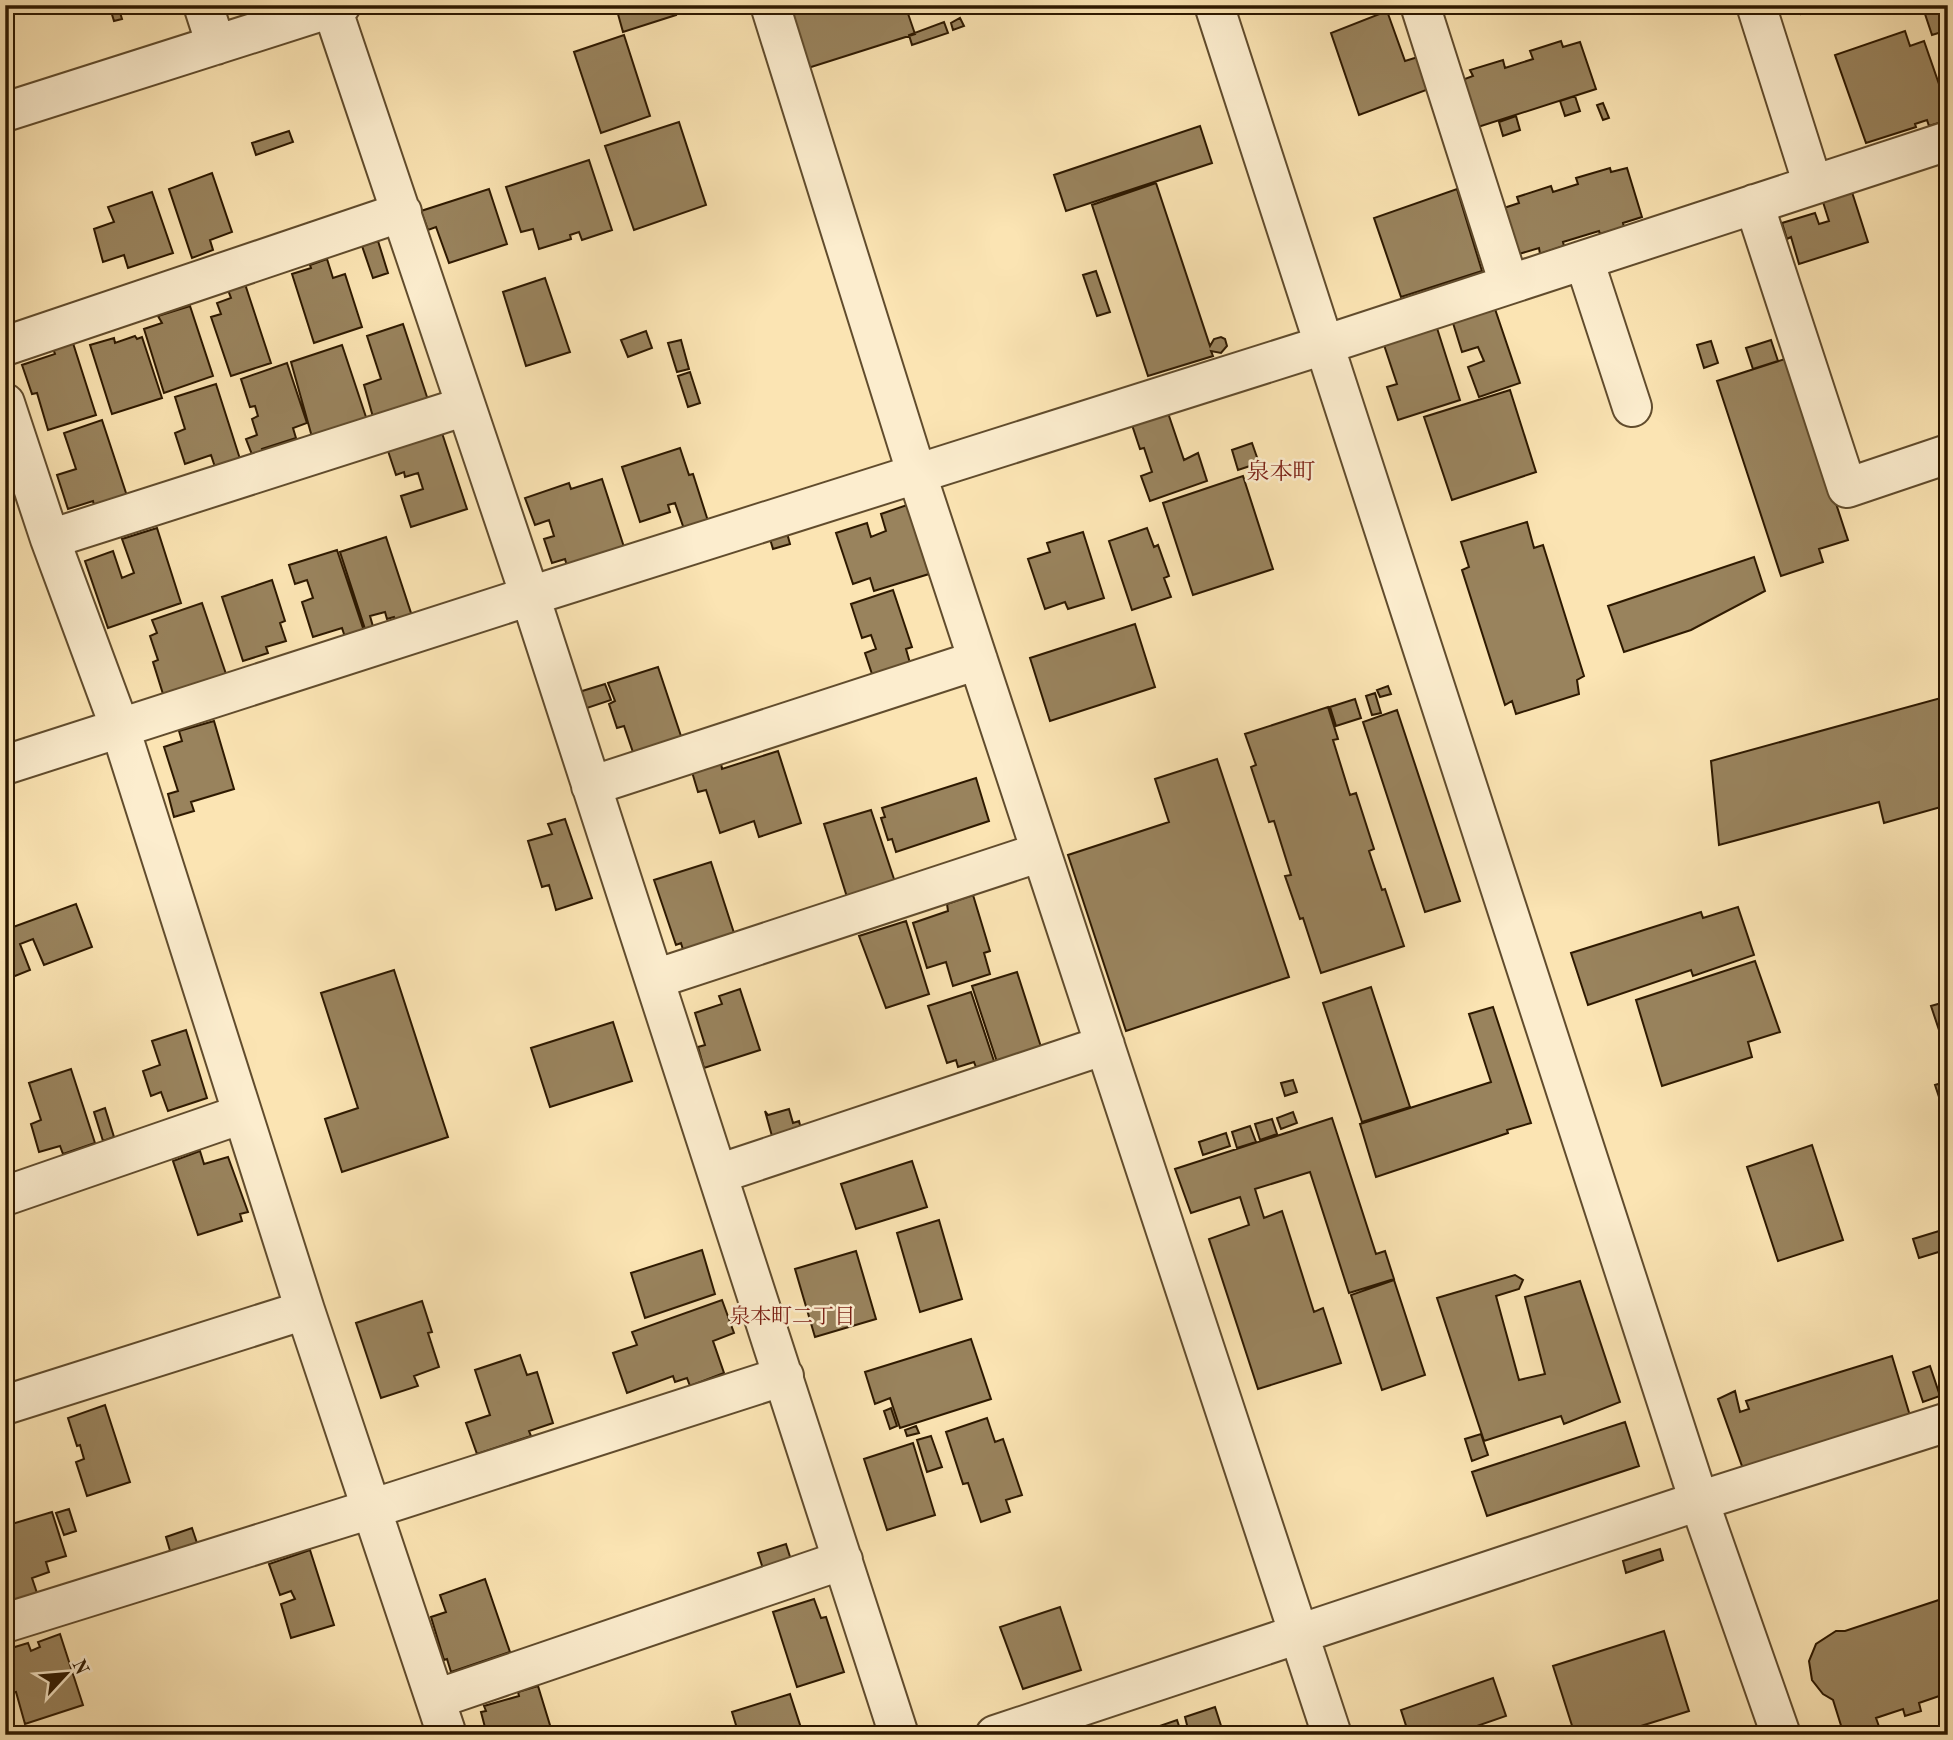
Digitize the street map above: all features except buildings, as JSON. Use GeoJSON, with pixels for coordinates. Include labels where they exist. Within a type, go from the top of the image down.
{"type":"FeatureCollection","features":[{"type":"Feature","properties":{"kind":"street"},"geometry":{"type":"LineString","coordinates":[[203,5],[216,45]]}},
{"type":"Feature","properties":{"kind":"street"},"geometry":{"type":"LineString","coordinates":[[770,5],[978,660],[1332,1735]]}},
{"type":"Feature","properties":{"kind":"street"},"geometry":{"type":"LineString","coordinates":[[1214,5],[1699,1501],[1781,1735]]}},
{"type":"Feature","properties":{"kind":"street"},"geometry":{"type":"LineString","coordinates":[[1420,5],[1509,284]]}},
{"type":"Feature","properties":{"kind":"street"},"geometry":{"type":"LineString","coordinates":[[1756,5],[1813,185]]}},
{"type":"Feature","properties":{"kind":"street"},"geometry":{"type":"LineString","coordinates":[[5,112],[335,6],[655,979],[899,1735]]}},
{"type":"Feature","properties":{"kind":"street"},"geometry":{"type":"LineString","coordinates":[[5,765],[1324,345],[1948,141]]}},
{"type":"Feature","properties":{"kind":"street"},"geometry":{"type":"LineString","coordinates":[[1754,204],[1847,488],[1948,454]]}},
{"type":"Feature","properties":{"kind":"street"},"geometry":{"type":"LineString","coordinates":[[5,346],[402,212]]}},
{"type":"Feature","properties":{"kind":"street"},"geometry":{"type":"LineString","coordinates":[[1584,260],[1632,407]]}},
{"type":"Feature","properties":{"kind":"street"},"geometry":{"type":"LineString","coordinates":[[5,403],[50,539],[120,728],[305,1310],[447,1735]]}},
{"type":"Feature","properties":{"kind":"street"},"geometry":{"type":"LineString","coordinates":[[50,539],[466,406]]}},
{"type":"Feature","properties":{"kind":"street"},"geometry":{"type":"LineString","coordinates":[[591,786],[978,660]]}},
{"type":"Feature","properties":{"kind":"street"},"geometry":{"type":"LineString","coordinates":[[655,979],[1041,852]]}},
{"type":"Feature","properties":{"kind":"street"},"geometry":{"type":"LineString","coordinates":[[718,1174],[1105,1045]]}},
{"type":"Feature","properties":{"kind":"street"},"geometry":{"type":"LineString","coordinates":[[5,1196],[242,1114]]}},
{"type":"Feature","properties":{"kind":"street"},"geometry":{"type":"LineString","coordinates":[[5,1405],[305,1310]]}},
{"type":"Feature","properties":{"kind":"street"},"geometry":{"type":"LineString","coordinates":[[5,1623],[784,1376]]}},
{"type":"Feature","properties":{"kind":"street"},"geometry":{"type":"LineString","coordinates":[[995,1735],[1699,1501],[1948,1422]]}},
{"type":"Feature","properties":{"kind":"street"},"geometry":{"type":"LineString","coordinates":[[436,1699],[843,1560]]}},
{"type":"Feature","properties":{"kind":"district","name":"泉本町"},"geometry":{"type":"Point","coordinates":[1281,472]}},
{"type":"Feature","properties":{"kind":"district","name":"泉本町二丁目"},"geometry":{"type":"Point","coordinates":[792,1317]}}]}
